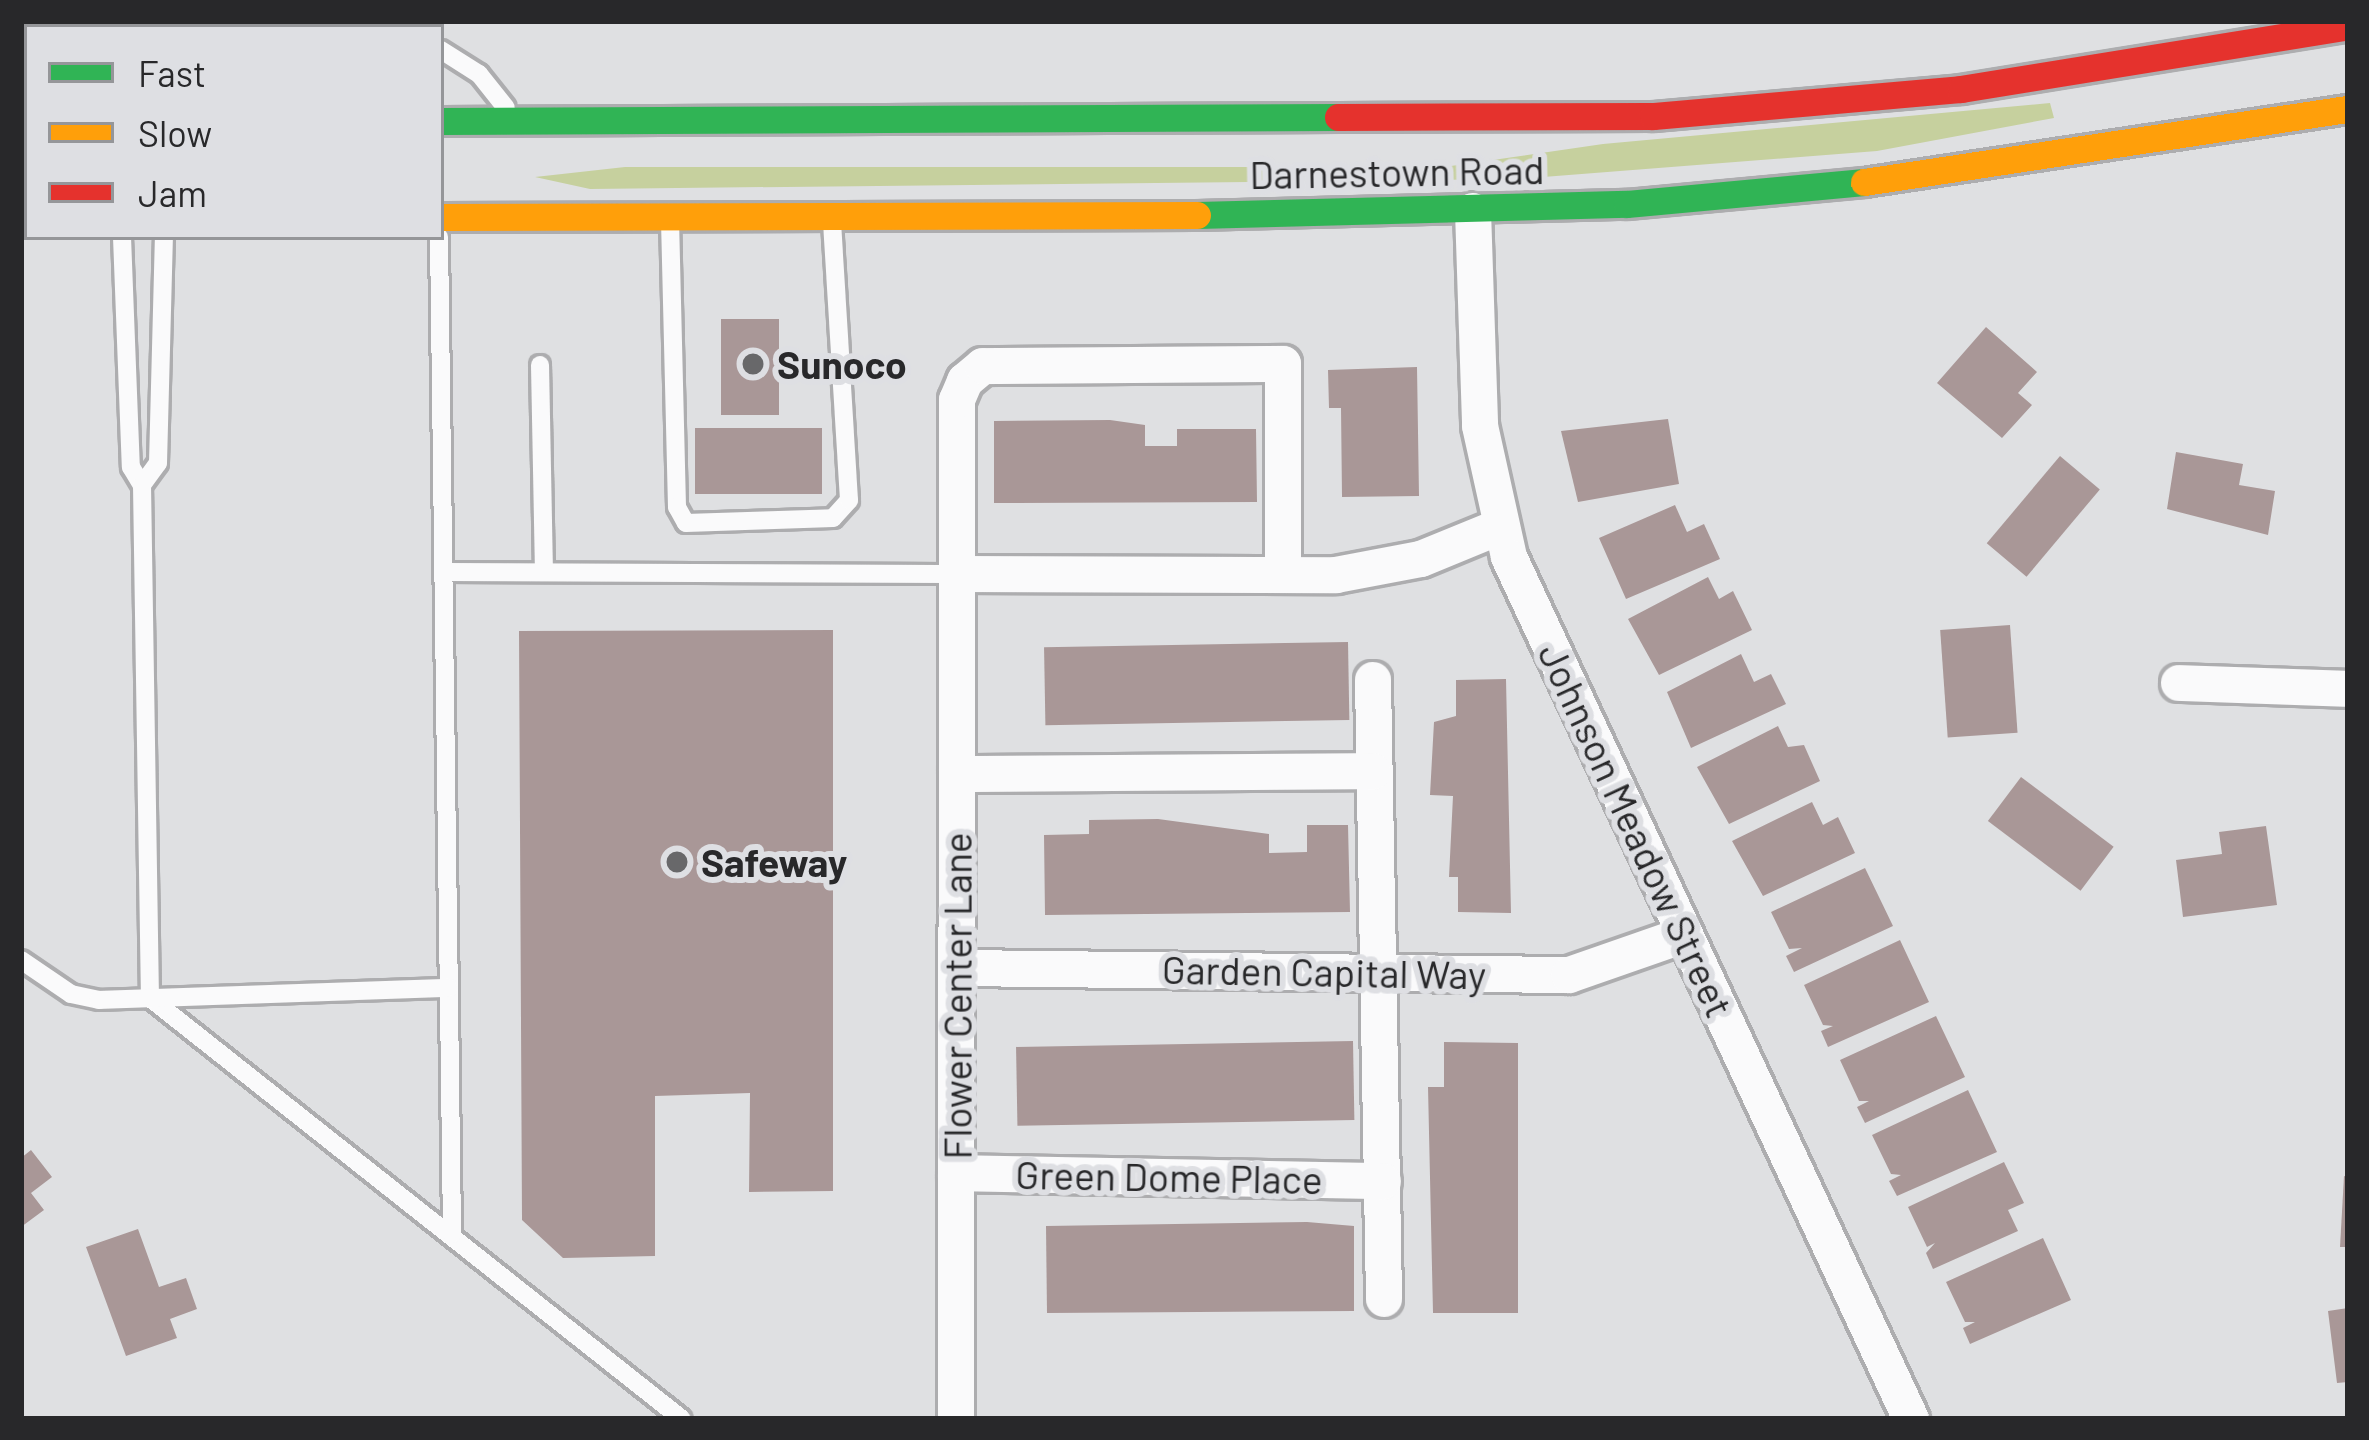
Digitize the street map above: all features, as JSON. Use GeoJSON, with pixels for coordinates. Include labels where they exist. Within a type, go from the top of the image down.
{"type":"FeatureCollection","features":[{"type":"Feature","properties":{"kind":"main road","name":"Darnestown Road"},"geometry":{"type":"LineString","coordinates":[[444,121],[1653,116],[1961,89],[2348,26]]}},
{"type":"Feature","properties":{"kind":"main road","name":"Darnestown Road"},"geometry":{"type":"LineString","coordinates":[[444,217],[1473,211],[1934,176],[2348,110]]}},
{"type":"Feature","properties":{"kind":"street","name":"Johnson Meadow Street"},"geometry":{"type":"LineString","coordinates":[[1473,211],[1480,426],[1499,527],[1912,1419]]}},
{"type":"Feature","properties":{"kind":"street"},"geometry":{"type":"LineString","coordinates":[[1283,575],[1283,364],[983,366],[957,400],[957,574],[1283,575],[1377,572],[1499,527]]}},
{"type":"Feature","properties":{"kind":"street","name":"Flower Center Lane"},"geometry":{"type":"LineString","coordinates":[[956,1419],[957,574]]}},
{"type":"Feature","properties":{"kind":"street"},"geometry":{"type":"LineString","coordinates":[[1373,680],[1384,1299]]}},
{"type":"Feature","properties":{"kind":"street"},"geometry":{"type":"LineString","coordinates":[[2179,682],[2348,689]]}},
{"type":"Feature","properties":{"kind":"street"},"geometry":{"type":"LineString","coordinates":[[957,774],[1373,771]]}},
{"type":"Feature","properties":{"kind":"street","name":"Garden Capital Way"},"geometry":{"type":"LineString","coordinates":[[957,968],[1569,975],[1684,935]]}},
{"type":"Feature","properties":{"kind":"street","name":"Green Dome Place"},"geometry":{"type":"LineString","coordinates":[[956,1173],[1383,1181]]}},
{"type":"Feature","properties":{"kind":"lane"},"geometry":{"type":"LineString","coordinates":[[322,21],[331,24]]}},
{"type":"Feature","properties":{"kind":"lane"},"geometry":{"type":"LineString","coordinates":[[444,52],[479,74],[517,121]]}},
{"type":"Feature","properties":{"kind":"lane"},"geometry":{"type":"LineString","coordinates":[[670,216],[677,507],[686,523],[832,518],[849,500],[832,215]]}},
{"type":"Feature","properties":{"kind":"lane"},"geometry":{"type":"LineString","coordinates":[[122,240],[131,467],[142,485],[150,998]]}},
{"type":"Feature","properties":{"kind":"lane"},"geometry":{"type":"LineString","coordinates":[[142,485],[158,463],[164,240]]}},
{"type":"Feature","properties":{"kind":"lane"},"geometry":{"type":"LineString","coordinates":[[439,240],[452,1234]]}},
{"type":"Feature","properties":{"kind":"lane"},"geometry":{"type":"LineString","coordinates":[[540,364],[544,572]]}},
{"type":"Feature","properties":{"kind":"lane"},"geometry":{"type":"LineString","coordinates":[[444,572],[957,574]]}},
{"type":"Feature","properties":{"kind":"lane"},"geometry":{"type":"LineString","coordinates":[[21,960],[71,994],[150,998],[449,988]]}},
{"type":"Feature","properties":{"kind":"lane"},"geometry":{"type":"LineString","coordinates":[[150,998],[682,1419]]}},
{"type":"Feature","properties":{"kind":"green space"},"geometry":{"type":"Polygon","coordinates":[[[2050,103],[2054,118],[1877,151],[1517,179],[590,189],[535,177],[625,167],[1444,167],[1603,144],[2050,103]]]}},
{"type":"Feature","properties":{"kind":"building"},"geometry":{"type":"Polygon","coordinates":[[[721,319],[779,319],[779,415],[721,415],[721,319]]]}},
{"type":"Feature","properties":{"kind":"building"},"geometry":{"type":"Polygon","coordinates":[[[1986,327],[2037,372],[2018,393],[2032,405],[2002,438],[1937,383],[1986,327]]]}},
{"type":"Feature","properties":{"kind":"building"},"geometry":{"type":"Polygon","coordinates":[[[1417,367],[1419,496],[1342,497],[1341,408],[1329,408],[1328,370],[1417,367]]]}},
{"type":"Feature","properties":{"kind":"building"},"geometry":{"type":"Polygon","coordinates":[[[1668,419],[1679,484],[1578,502],[1561,431],[1668,419]]]}},
{"type":"Feature","properties":{"kind":"building"},"geometry":{"type":"Polygon","coordinates":[[[1110,420],[1145,425],[1145,446],[1177,446],[1177,429],[1256,429],[1257,502],[994,503],[994,421],[1110,420]]]}},
{"type":"Feature","properties":{"kind":"building"},"geometry":{"type":"Polygon","coordinates":[[[695,428],[822,428],[822,494],[695,494],[695,428]]]}},
{"type":"Feature","properties":{"kind":"building"},"geometry":{"type":"Polygon","coordinates":[[[2176,452],[2243,464],[2239,485],[2275,491],[2268,535],[2167,509],[2176,452]]]}},
{"type":"Feature","properties":{"kind":"building"},"geometry":{"type":"Polygon","coordinates":[[[2060,456],[2100,489],[2027,577],[1987,543],[2060,456]]]}},
{"type":"Feature","properties":{"kind":"building"},"geometry":{"type":"Polygon","coordinates":[[[1675,505],[1687,532],[1704,524],[1720,559],[1626,599],[1599,538],[1675,505]]]}},
{"type":"Feature","properties":{"kind":"building"},"geometry":{"type":"Polygon","coordinates":[[[1708,577],[1719,599],[1733,591],[1752,630],[1659,675],[1628,619],[1708,577]]]}},
{"type":"Feature","properties":{"kind":"building"},"geometry":{"type":"Polygon","coordinates":[[[2010,625],[2018,733],[1948,738],[1940,630],[2010,625]]]}},
{"type":"Feature","properties":{"kind":"building","name":"Safeway"},"geometry":{"type":"Polygon","coordinates":[[[833,630],[833,1191],[749,1192],[750,1093],[655,1096],[655,1256],[563,1258],[522,1220],[519,631],[833,630]]]}},
{"type":"Feature","properties":{"kind":"building"},"geometry":{"type":"Polygon","coordinates":[[[1348,642],[1349,720],[1045,725],[1044,647],[1348,642]]]}},
{"type":"Feature","properties":{"kind":"building"},"geometry":{"type":"Polygon","coordinates":[[[1741,654],[1754,682],[1771,674],[1786,704],[1691,748],[1667,692],[1741,654]]]}},
{"type":"Feature","properties":{"kind":"building"},"geometry":{"type":"Polygon","coordinates":[[[1506,679],[1511,913],[1458,912],[1458,877],[1449,877],[1453,796],[1430,795],[1434,722],[1456,716],[1456,680],[1506,679]]]}},
{"type":"Feature","properties":{"kind":"building"},"geometry":{"type":"Polygon","coordinates":[[[1778,726],[1788,747],[1804,745],[1820,781],[1729,824],[1697,767],[1778,726]]]}},
{"type":"Feature","properties":{"kind":"building"},"geometry":{"type":"Polygon","coordinates":[[[2021,777],[2114,847],[2081,891],[1988,821],[2021,777]]]}},
{"type":"Feature","properties":{"kind":"building"},"geometry":{"type":"Polygon","coordinates":[[[1812,802],[1823,825],[1838,817],[1855,853],[1763,896],[1732,841],[1812,802]]]}},
{"type":"Feature","properties":{"kind":"building"},"geometry":{"type":"Polygon","coordinates":[[[1158,819],[1269,834],[1269,853],[1307,852],[1307,825],[1348,825],[1350,912],[1045,915],[1044,835],[1089,834],[1089,820],[1158,819]]]}},
{"type":"Feature","properties":{"kind":"building"},"geometry":{"type":"Polygon","coordinates":[[[2266,826],[2277,905],[2183,917],[2176,860],[2222,854],[2219,832],[2266,826]]]}},
{"type":"Feature","properties":{"kind":"building"},"geometry":{"type":"Polygon","coordinates":[[[1865,868],[1893,926],[1794,972],[1786,956],[1802,948],[1789,949],[1771,912],[1865,868]]]}},
{"type":"Feature","properties":{"kind":"building"},"geometry":{"type":"Polygon","coordinates":[[[1900,940],[1929,1002],[1828,1047],[1821,1031],[1833,1026],[1823,1025],[1804,985],[1900,940]]]}},
{"type":"Feature","properties":{"kind":"building"},"geometry":{"type":"Polygon","coordinates":[[[1936,1016],[1965,1077],[1865,1123],[1857,1107],[1869,1101],[1859,1101],[1840,1060],[1936,1016]]]}},
{"type":"Feature","properties":{"kind":"building"},"geometry":{"type":"Polygon","coordinates":[[[1353,1041],[1354,1120],[1017,1126],[1016,1047],[1353,1041]]]}},
{"type":"Feature","properties":{"kind":"building"},"geometry":{"type":"Polygon","coordinates":[[[1444,1042],[1518,1043],[1518,1313],[1433,1313],[1428,1087],[1444,1087],[1444,1042]]]}},
{"type":"Feature","properties":{"kind":"building"},"geometry":{"type":"Polygon","coordinates":[[[1968,1090],[1997,1152],[1897,1196],[1889,1181],[1901,1175],[1891,1174],[1872,1135],[1968,1090]]]}},
{"type":"Feature","properties":{"kind":"building"},"geometry":{"type":"Polygon","coordinates":[[[31,1150],[52,1177],[31,1193],[44,1210],[21,1227],[21,1158],[31,1150]]]}},
{"type":"Feature","properties":{"kind":"building"},"geometry":{"type":"Polygon","coordinates":[[[2004,1162],[2024,1203],[2008,1210],[2018,1231],[1933,1269],[1926,1253],[1935,1243],[1927,1247],[1908,1207],[2004,1162]]]}},
{"type":"Feature","properties":{"kind":"building"},"geometry":{"type":"Polygon","coordinates":[[[2344,1176],[2348,1177],[2348,1247],[2340,1247],[2344,1176]]]}},
{"type":"Feature","properties":{"kind":"building"},"geometry":{"type":"Polygon","coordinates":[[[1307,1222],[1354,1226],[1354,1311],[1047,1313],[1046,1226],[1307,1222]]]}},
{"type":"Feature","properties":{"kind":"building"},"geometry":{"type":"Polygon","coordinates":[[[138,1229],[159,1287],[186,1278],[197,1309],[170,1319],[177,1338],[126,1356],[86,1247],[138,1229]]]}},
{"type":"Feature","properties":{"kind":"building"},"geometry":{"type":"Polygon","coordinates":[[[2043,1238],[2071,1300],[1970,1344],[1963,1328],[1975,1322],[1965,1322],[1946,1282],[2043,1238]]]}},
{"type":"Feature","properties":{"kind":"building"},"geometry":{"type":"Polygon","coordinates":[[[2348,1308],[2348,1382],[2337,1383],[2328,1311],[2348,1308]]]}},
{"type":"Feature","properties":{"kind":"traffic: fast"},"geometry":{"type":"LineString","coordinates":[[444,121],[1338,117]]}},
{"type":"Feature","properties":{"kind":"traffic: fast"},"geometry":{"type":"LineString","coordinates":[[1197,215],[1627,204],[1864,182]]}},
{"type":"Feature","properties":{"kind":"traffic: slow"},"geometry":{"type":"LineString","coordinates":[[1864,182],[2348,109]]}},
{"type":"Feature","properties":{"kind":"traffic: slow"},"geometry":{"type":"LineString","coordinates":[[444,217],[1197,215]]}},
{"type":"Feature","properties":{"kind":"traffic: jam"},"geometry":{"type":"LineString","coordinates":[[1338,117],[1653,116],[1961,89],[2348,26]]}},
{"type":"Feature","properties":{"kind":"place","name":"Sunoco"},"geometry":{"type":"Point","coordinates":[753,364]}},
{"type":"Feature","properties":{"kind":"place","name":"Safeway"},"geometry":{"type":"Point","coordinates":[677,862]}}]}
